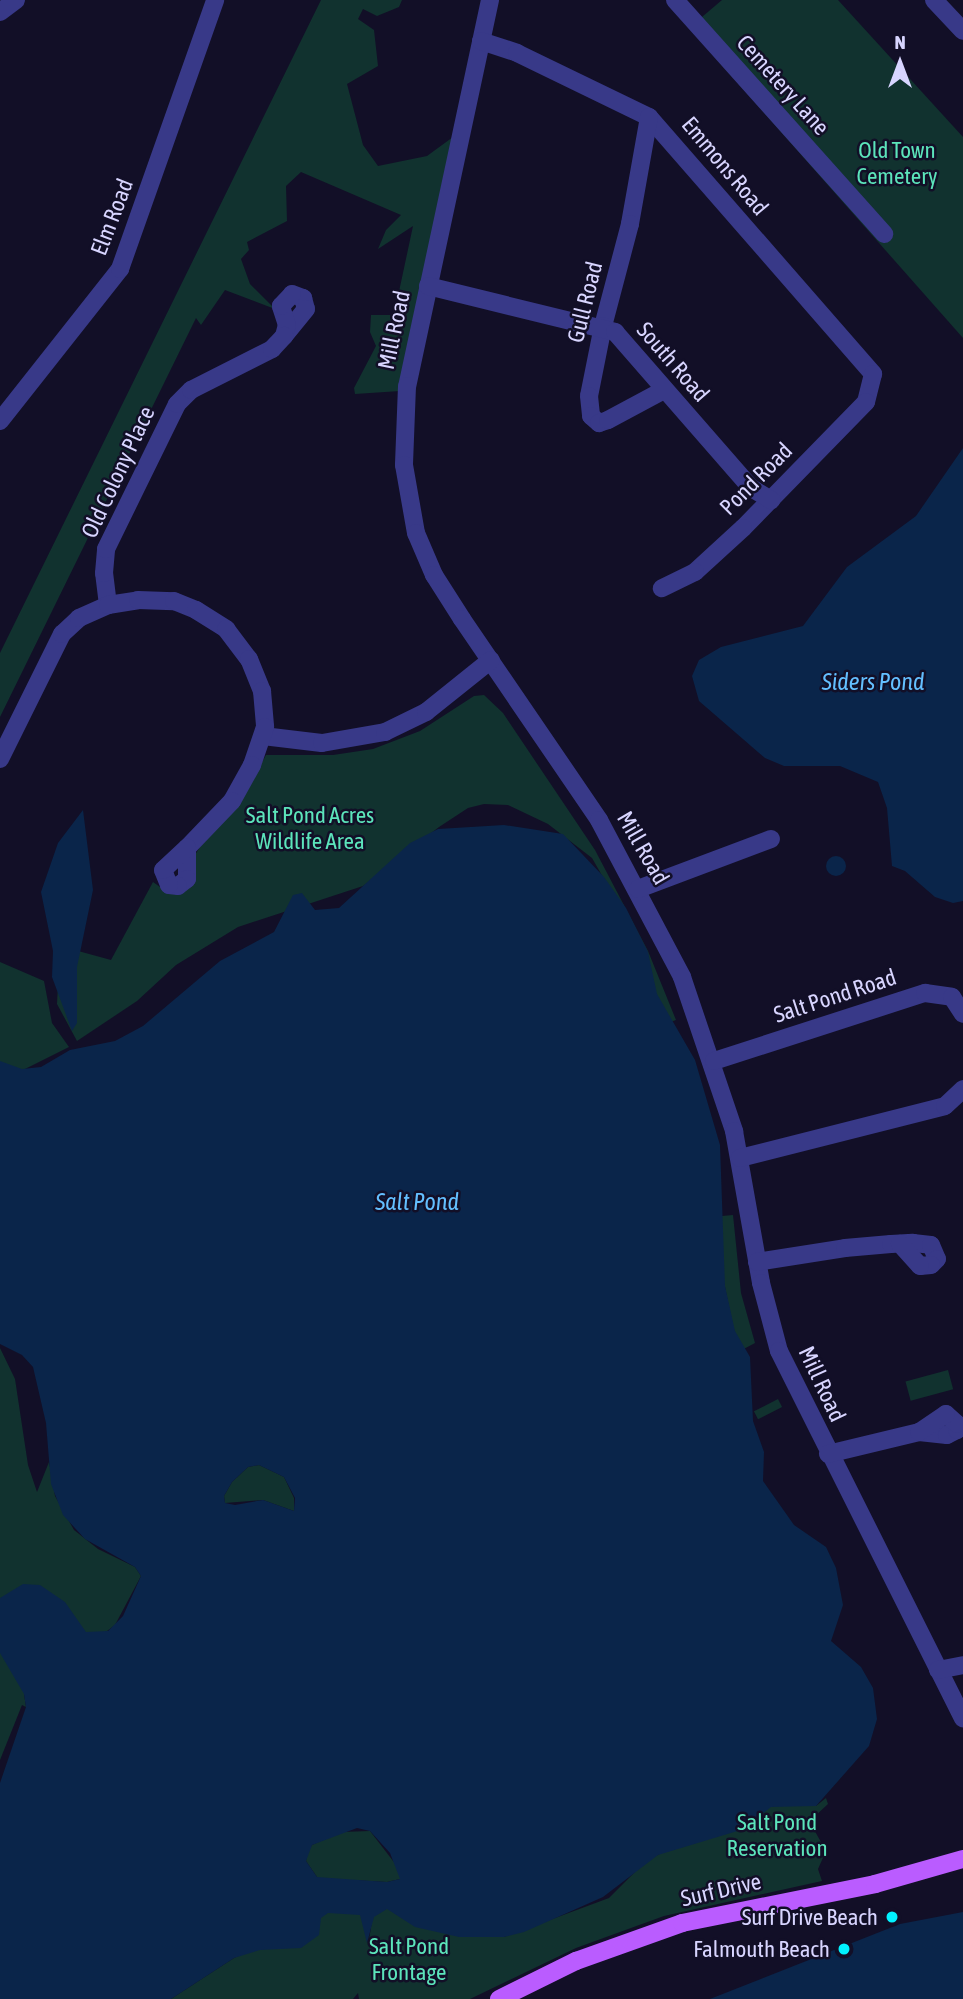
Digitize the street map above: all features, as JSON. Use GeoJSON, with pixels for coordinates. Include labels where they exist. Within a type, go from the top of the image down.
{"type":"FeatureCollection","features":[{"type":"Feature","properties":{"kind":"main road","name":"Surf Drive"},"geometry":{"type":"LineString","coordinates":[[499,1999],[589,1956],[682,1923],[888,1881],[963,1859]]}},
{"type":"Feature","properties":{"kind":"street"},"geometry":{"type":"LineString","coordinates":[[0,12],[16,0]]}},
{"type":"Feature","properties":{"kind":"street","name":"Elm Road"},"geometry":{"type":"LineString","coordinates":[[0,421],[120,269],[215,0]]}},
{"type":"Feature","properties":{"kind":"street","name":"Mill Road"},"geometry":{"type":"LineString","coordinates":[[490,0],[407,386],[403,436],[406,485],[416,533],[431,569],[598,820],[638,889],[682,977],[714,1061],[740,1158],[757,1262],[778,1347],[828,1454],[963,1719]]}},
{"type":"Feature","properties":{"kind":"street","name":"Cemetery Lane"},"geometry":{"type":"LineString","coordinates":[[675,0],[884,234]]}},
{"type":"Feature","properties":{"kind":"street"},"geometry":{"type":"LineString","coordinates":[[934,0],[963,31]]}},
{"type":"Feature","properties":{"kind":"street","name":"Emmons Road"},"geometry":{"type":"LineString","coordinates":[[481,41],[517,53],[649,117],[760,249],[863,358],[873,374],[873,389]]}},
{"type":"Feature","properties":{"kind":"street","name":"Gull Road"},"geometry":{"type":"LineString","coordinates":[[649,117],[630,224],[603,326],[589,396],[593,420],[608,420],[664,390]]}},
{"type":"Feature","properties":{"kind":"street","name":"South Road"},"geometry":{"type":"LineString","coordinates":[[428,286],[603,326],[615,332],[750,487],[771,500]]}},
{"type":"Feature","properties":{"kind":"street","name":"Old Colony Place"},"geometry":{"type":"LineString","coordinates":[[108,605],[104,573],[106,549],[177,404],[191,390],[272,349],[284,336]]}},
{"type":"Feature","properties":{"kind":"street","name":"Pond Road"},"geometry":{"type":"LineString","coordinates":[[662,588],[695,572],[771,500],[873,389]]}},
{"type":"Feature","properties":{"kind":"street"},"geometry":{"type":"LineString","coordinates":[[0,759],[62,634],[79,618],[108,605],[174,601],[226,629],[259,680],[264,702],[263,737],[232,801],[187,848]]}},
{"type":"Feature","properties":{"kind":"street"},"geometry":{"type":"LineString","coordinates":[[263,737],[322,743],[385,732],[426,712],[492,660]]}},
{"type":"Feature","properties":{"kind":"street"},"geometry":{"type":"LineString","coordinates":[[638,889],[771,839]]}},
{"type":"Feature","properties":{"kind":"street","name":"Salt Pond Road"},"geometry":{"type":"LineString","coordinates":[[714,1061],[925,993],[952,998],[963,1014]]}},
{"type":"Feature","properties":{"kind":"street"},"geometry":{"type":"LineString","coordinates":[[740,1158],[945,1106],[963,1089]]}},
{"type":"Feature","properties":{"kind":"street"},"geometry":{"type":"LineString","coordinates":[[757,1262],[900,1244]]}},
{"type":"Feature","properties":{"kind":"street"},"geometry":{"type":"LineString","coordinates":[[828,1454],[919,1432]]}},
{"type":"Feature","properties":{"kind":"street"},"geometry":{"type":"LineString","coordinates":[[938,1670],[963,1665]]}},
{"type":"Feature","properties":{"kind":"green space"},"geometry":{"type":"Polygon","coordinates":[[[321,0],[402,0],[399,7],[377,16],[363,9],[358,19],[374,30],[378,66],[347,84],[363,145],[378,166],[427,156],[453,137],[400,391],[355,394],[354,388],[376,346],[370,332],[371,315],[394,315],[413,226],[378,249],[386,230],[401,215],[301,172],[286,186],[287,221],[247,242],[249,250],[241,259],[250,284],[275,309],[225,290],[201,325],[196,318],[0,717],[0,653],[321,0]]]}},
{"type":"Feature","properties":{"kind":"green space","name":"Old Town Cemetery"},"geometry":{"type":"Polygon","coordinates":[[[722,0],[838,0],[963,137],[963,338],[689,28],[722,0]]]}},
{"type":"Feature","properties":{"kind":"green space","name":"Salt Pond Acres Wildlife Area"},"geometry":{"type":"Polygon","coordinates":[[[484,695],[503,713],[595,850],[648,951],[676,1020],[657,1027],[620,907],[592,858],[548,824],[508,805],[484,804],[468,808],[439,827],[363,886],[238,927],[176,965],[137,1001],[77,1041],[57,1004],[60,946],[111,960],[153,882],[170,894],[200,847],[238,806],[266,755],[333,755],[373,749],[420,731],[474,696],[484,695]]]}},
{"type":"Feature","properties":{"kind":"green space"},"geometry":{"type":"Polygon","coordinates":[[[0,962],[44,981],[52,1023],[69,1047],[23,1070],[0,1071],[0,962]]]}},
{"type":"Feature","properties":{"kind":"green space"},"geometry":{"type":"Polygon","coordinates":[[[733,1215],[741,1293],[755,1343],[738,1352],[711,1217],[733,1215]]]}},
{"type":"Feature","properties":{"kind":"green space"},"geometry":{"type":"Polygon","coordinates":[[[0,1348],[15,1379],[28,1465],[37,1492],[49,1462],[55,1496],[74,1530],[98,1549],[135,1567],[141,1576],[115,1625],[24,1694],[26,1707],[22,1705],[0,1760],[0,1348]]]}},
{"type":"Feature","properties":{"kind":"green space"},"geometry":{"type":"Polygon","coordinates":[[[948,1370],[953,1389],[911,1401],[905,1381],[948,1370]]]}},
{"type":"Feature","properties":{"kind":"green space"},"geometry":{"type":"Polygon","coordinates":[[[778,1399],[782,1407],[758,1419],[754,1411],[778,1399]]]}},
{"type":"Feature","properties":{"kind":"green space"},"geometry":{"type":"Polygon","coordinates":[[[259,1465],[284,1477],[294,1498],[294,1511],[263,1500],[225,1503],[224,1496],[232,1482],[248,1467],[259,1465]]]}},
{"type":"Feature","properties":{"kind":"green space"},"geometry":{"type":"Polygon","coordinates":[[[826,1798],[828,1804],[813,1818],[812,1826],[826,1851],[818,1869],[822,1881],[664,1916],[576,1948],[470,1999],[359,1999],[358,1993],[353,1999],[171,1999],[234,1958],[321,1918],[317,1877],[306,1861],[307,1853],[312,1845],[341,1832],[370,1831],[400,1870],[400,1879],[387,1882],[351,1880],[369,1940],[375,1902],[440,1932],[504,1937],[609,1898],[645,1862],[665,1851],[725,1832],[772,1802],[816,1806],[826,1798]]]}},
{"type":"Feature","properties":{"kind":"water","name":"Siders Pond"},"geometry":{"type":"Polygon","coordinates":[[[963,448],[963,901],[953,903],[935,897],[905,871],[892,866],[887,808],[878,782],[840,766],[784,766],[765,758],[699,701],[692,676],[699,660],[721,647],[803,626],[847,567],[916,516],[963,448]]]}},
{"type":"Feature","properties":{"kind":"water"},"geometry":{"type":"Polygon","coordinates":[[[83,810],[93,890],[77,967],[77,1023],[72,1031],[52,977],[53,951],[41,892],[58,843],[83,810]]]}},
{"type":"Feature","properties":{"kind":"water","name":"Salt Pond"},"geometry":{"type":"Polygon","coordinates":[[[504,825],[563,834],[604,877],[626,908],[648,952],[657,994],[695,1060],[720,1145],[725,1286],[735,1331],[750,1357],[753,1421],[764,1452],[763,1481],[794,1525],[826,1547],[836,1568],[843,1605],[831,1641],[861,1667],[873,1688],[877,1719],[869,1746],[816,1806],[771,1807],[744,1829],[658,1855],[603,1897],[524,1932],[504,1937],[459,1937],[415,1927],[387,1909],[374,1917],[367,1943],[360,1915],[328,1913],[321,1918],[319,1935],[301,1948],[260,1950],[234,1958],[171,1999],[0,1999],[0,1783],[26,1707],[24,1694],[0,1653],[0,1598],[23,1584],[40,1585],[65,1602],[86,1632],[108,1631],[123,1616],[141,1576],[135,1567],[85,1539],[63,1515],[51,1484],[46,1423],[33,1367],[22,1355],[0,1344],[0,1061],[22,1069],[41,1067],[70,1050],[115,1041],[143,1026],[220,961],[274,932],[293,895],[302,893],[315,910],[339,908],[410,843],[438,829],[504,825]],[[259,1465],[248,1467],[232,1482],[224,1496],[225,1503],[235,1505],[263,1500],[294,1511],[295,1498],[284,1477],[259,1465]],[[357,1828],[312,1845],[306,1861],[317,1877],[387,1882],[400,1879],[390,1853],[370,1831],[357,1828]]]}},
{"type":"Feature","properties":{"kind":"water"},"geometry":{"type":"Polygon","coordinates":[[[836,856],[843,859],[846,866],[843,873],[836,876],[829,873],[826,866],[829,859],[836,856]]]}},
{"type":"Feature","properties":{"kind":"water"},"geometry":{"type":"Polygon","coordinates":[[[963,1912],[963,1999],[710,1999],[900,1924],[963,1912]]]}},
{"type":"Feature","properties":{"kind":"place","name":"Surf Drive Beach"},"geometry":{"type":"Point","coordinates":[892,1917]}},
{"type":"Feature","properties":{"kind":"place","name":"Falmouth Beach"},"geometry":{"type":"Point","coordinates":[844,1949]}},
{"type":"Feature","properties":{"kind":"park label","name":"Salt Pond Reservation"},"geometry":{"type":"Point","coordinates":[777,1835]}},
{"type":"Feature","properties":{"kind":"park label","name":"Salt Pond Frontage"},"geometry":{"type":"Point","coordinates":[409,1959]}}]}
